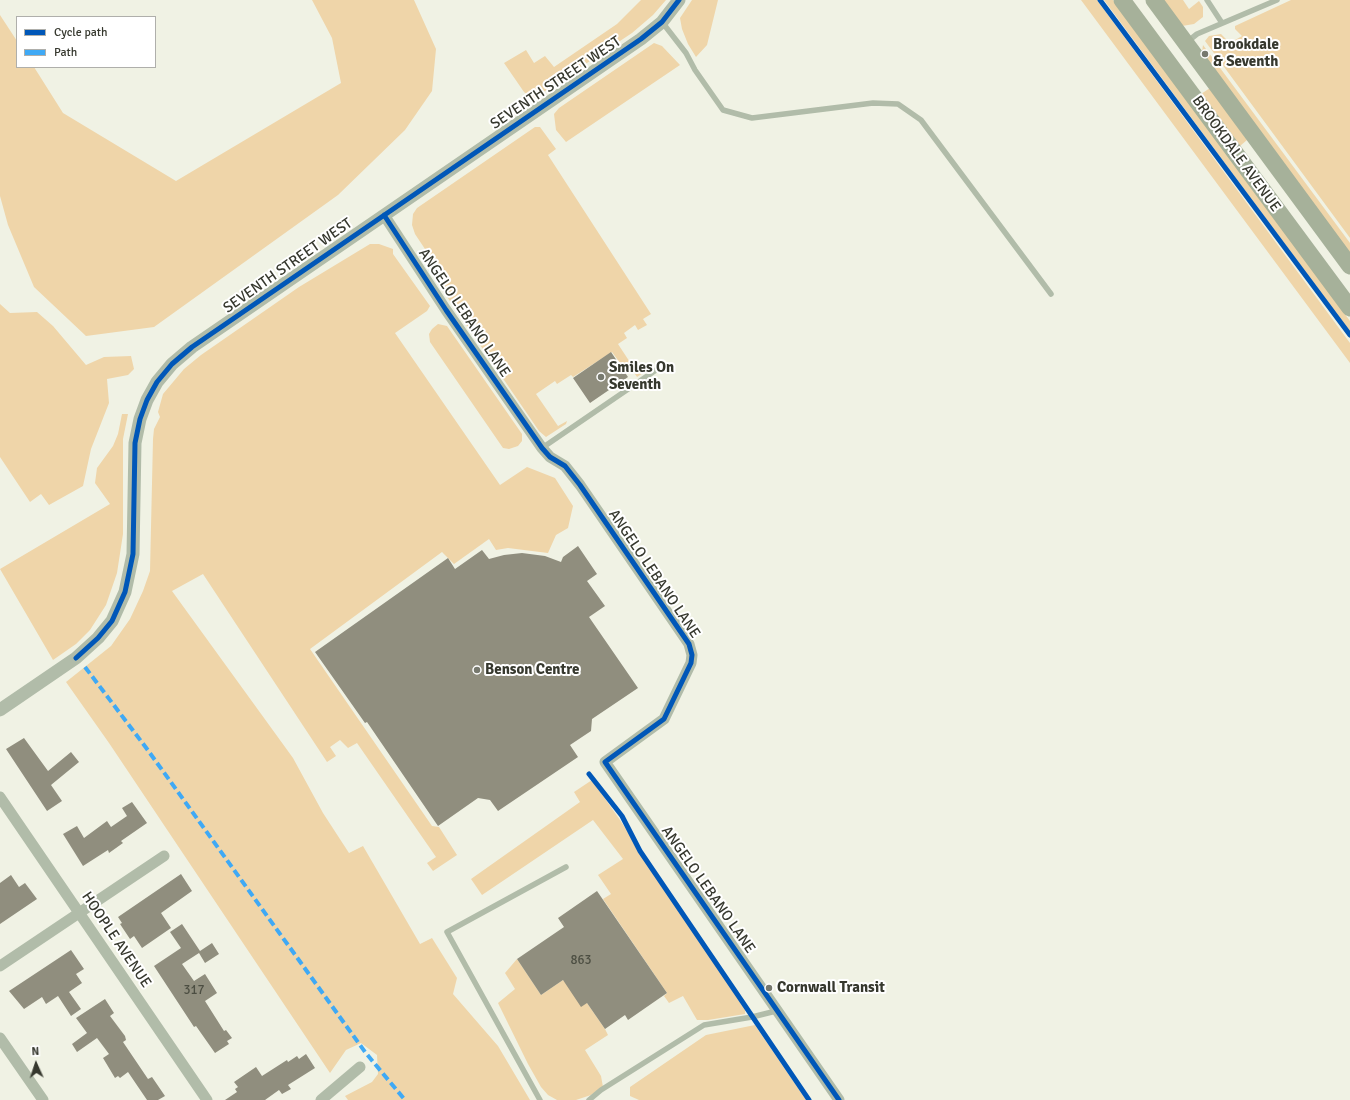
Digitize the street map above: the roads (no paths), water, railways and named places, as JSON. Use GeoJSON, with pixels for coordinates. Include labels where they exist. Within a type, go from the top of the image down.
{"type":"FeatureCollection","features":[{"type":"Feature","properties":{"kind":"main road","name":"BROOKDALE AVENUE"},"geometry":{"type":"LineString","coordinates":[[1122,0],[1350,308]]}},
{"type":"Feature","properties":{"kind":"main road","name":"BROOKDALE AVENUE"},"geometry":{"type":"LineString","coordinates":[[1154,0],[1350,266]]}},
{"type":"Feature","properties":{"kind":"street","name":"SEVENTH STREET WEST"},"geometry":{"type":"LineString","coordinates":[[0,710],[88,648],[112,621],[121,603],[133,554],[135,443],[142,412],[147,400],[157,382],[172,364],[192,347],[641,39],[662,22],[679,0]]}},
{"type":"Feature","properties":{"kind":"street","name":"ANGELO LEBANO LANE"},"geometry":{"type":"LineString","coordinates":[[384,215],[446,310],[542,448],[550,457],[565,466],[580,485],[691,649],[691,663],[664,719],[605,762],[838,1100]]}},
{"type":"Feature","properties":{"kind":"street","name":"HOOPLE AVENUE"},"geometry":{"type":"LineString","coordinates":[[0,797],[207,1100]]}},
{"type":"Feature","properties":{"kind":"street"},"geometry":{"type":"LineString","coordinates":[[0,966],[78,912],[164,856]]}},
{"type":"Feature","properties":{"kind":"street"},"geometry":{"type":"LineString","coordinates":[[0,1038],[43,1100]]}},
{"type":"Feature","properties":{"kind":"street"},"geometry":{"type":"LineString","coordinates":[[321,1100],[360,1067]]}},
{"type":"Feature","properties":{"kind":"lane"},"geometry":{"type":"LineString","coordinates":[[1207,0],[1222,23]]}},
{"type":"Feature","properties":{"kind":"lane"},"geometry":{"type":"LineString","coordinates":[[1186,43],[1197,34],[1277,0]]}},
{"type":"Feature","properties":{"kind":"lane"},"geometry":{"type":"LineString","coordinates":[[662,22],[686,53],[695,70],[723,110],[752,118],[873,103],[898,104],[922,120],[1051,294]]}},
{"type":"Feature","properties":{"kind":"lane"},"geometry":{"type":"LineString","coordinates":[[542,448],[656,370]]}},
{"type":"Feature","properties":{"kind":"lane"},"geometry":{"type":"LineString","coordinates":[[540,1100],[447,932],[566,867]]}},
{"type":"Feature","properties":{"kind":"lane"},"geometry":{"type":"LineString","coordinates":[[589,1100],[602,1090],[704,1025],[752,1018],[776,1011]]}},
{"type":"Feature","properties":{"kind":"place","name":"Brookdale & Seventh"},"geometry":{"type":"Point","coordinates":[1205,54]}},
{"type":"Feature","properties":{"kind":"place","name":"Smiles On Seventh"},"geometry":{"type":"Point","coordinates":[601,377]}},
{"type":"Feature","properties":{"kind":"place","name":"Benson Centre"},"geometry":{"type":"Point","coordinates":[477,670]}},
{"type":"Feature","properties":{"kind":"place","name":"Cornwall Transit"},"geometry":{"type":"Point","coordinates":[769,988]}}]}
